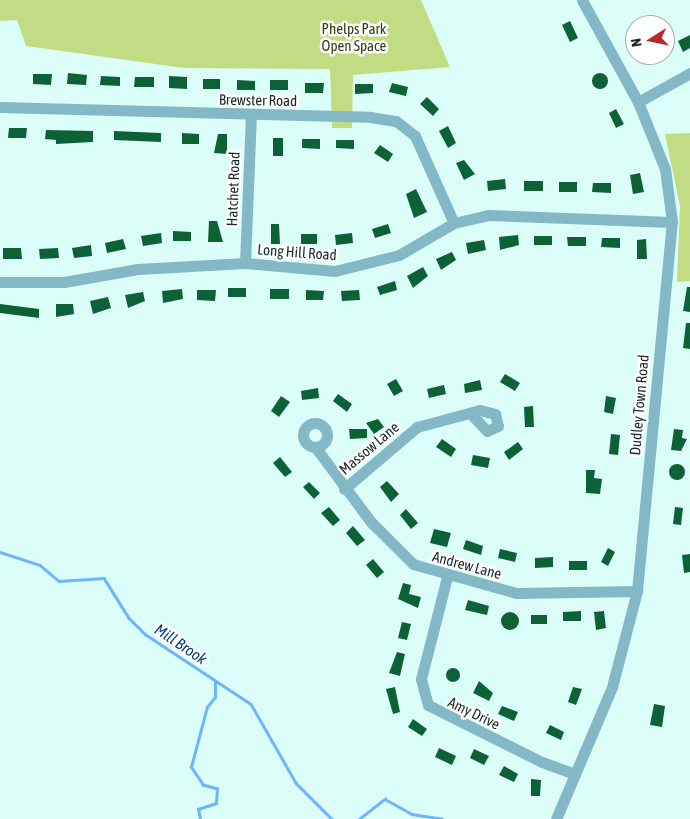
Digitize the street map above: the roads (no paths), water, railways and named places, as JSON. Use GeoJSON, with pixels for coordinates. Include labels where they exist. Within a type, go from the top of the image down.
{"type":"FeatureCollection","features":[{"type":"Feature","properties":{"kind":"street","name":"Dudley Town Road"},"geometry":{"type":"LineString","coordinates":[[556,819],[612,687],[637,590],[672,222],[665,169],[638,102],[582,0]]}},
{"type":"Feature","properties":{"kind":"street"},"geometry":{"type":"LineString","coordinates":[[638,102],[690,73]]}},
{"type":"Feature","properties":{"kind":"street","name":"Brewster Road"},"geometry":{"type":"LineString","coordinates":[[0,107],[251,116],[370,117],[396,121],[415,136],[454,223]]}},
{"type":"Feature","properties":{"kind":"street","name":"Hatchet Road"},"geometry":{"type":"LineString","coordinates":[[245,264],[251,116]]}},
{"type":"Feature","properties":{"kind":"street","name":"Long Hill Road"},"geometry":{"type":"LineString","coordinates":[[0,282],[64,282],[138,270],[245,264],[335,271],[363,267],[400,255],[454,223],[488,215],[528,214],[672,222]]}},
{"type":"Feature","properties":{"kind":"street","name":"Massow Lane"},"geometry":{"type":"LineString","coordinates":[[344,489],[417,428],[470,413]]}},
{"type":"Feature","properties":{"kind":"street","name":"Andrew Lane"},"geometry":{"type":"LineString","coordinates":[[316,448],[344,489],[397,553],[447,577],[516,593],[637,590]]}},
{"type":"Feature","properties":{"kind":"street","name":"Amy Drive"},"geometry":{"type":"LineString","coordinates":[[447,577],[421,679],[425,700],[439,712],[574,774]]}},
{"type":"Feature","properties":{"kind":"waterway","name":"Mill Brook"},"geometry":{"type":"LineString","coordinates":[[0,552],[40,565],[59,581],[104,578],[129,618],[145,634],[251,704],[296,783],[332,819]]}},
{"type":"Feature","properties":{"kind":"waterway","name":"Mill Brook"},"geometry":{"type":"LineString","coordinates":[[200,819],[198,809],[216,803],[217,789],[203,785],[191,767],[207,707],[215,697],[215,683]]}},
{"type":"Feature","properties":{"kind":"waterway"},"geometry":{"type":"LineString","coordinates":[[359,819],[385,799],[412,814],[442,819]]}},
{"type":"Feature","properties":{"kind":"park label","name":"Phelps Park Open Space"},"geometry":{"type":"Point","coordinates":[354,36]}}]}
